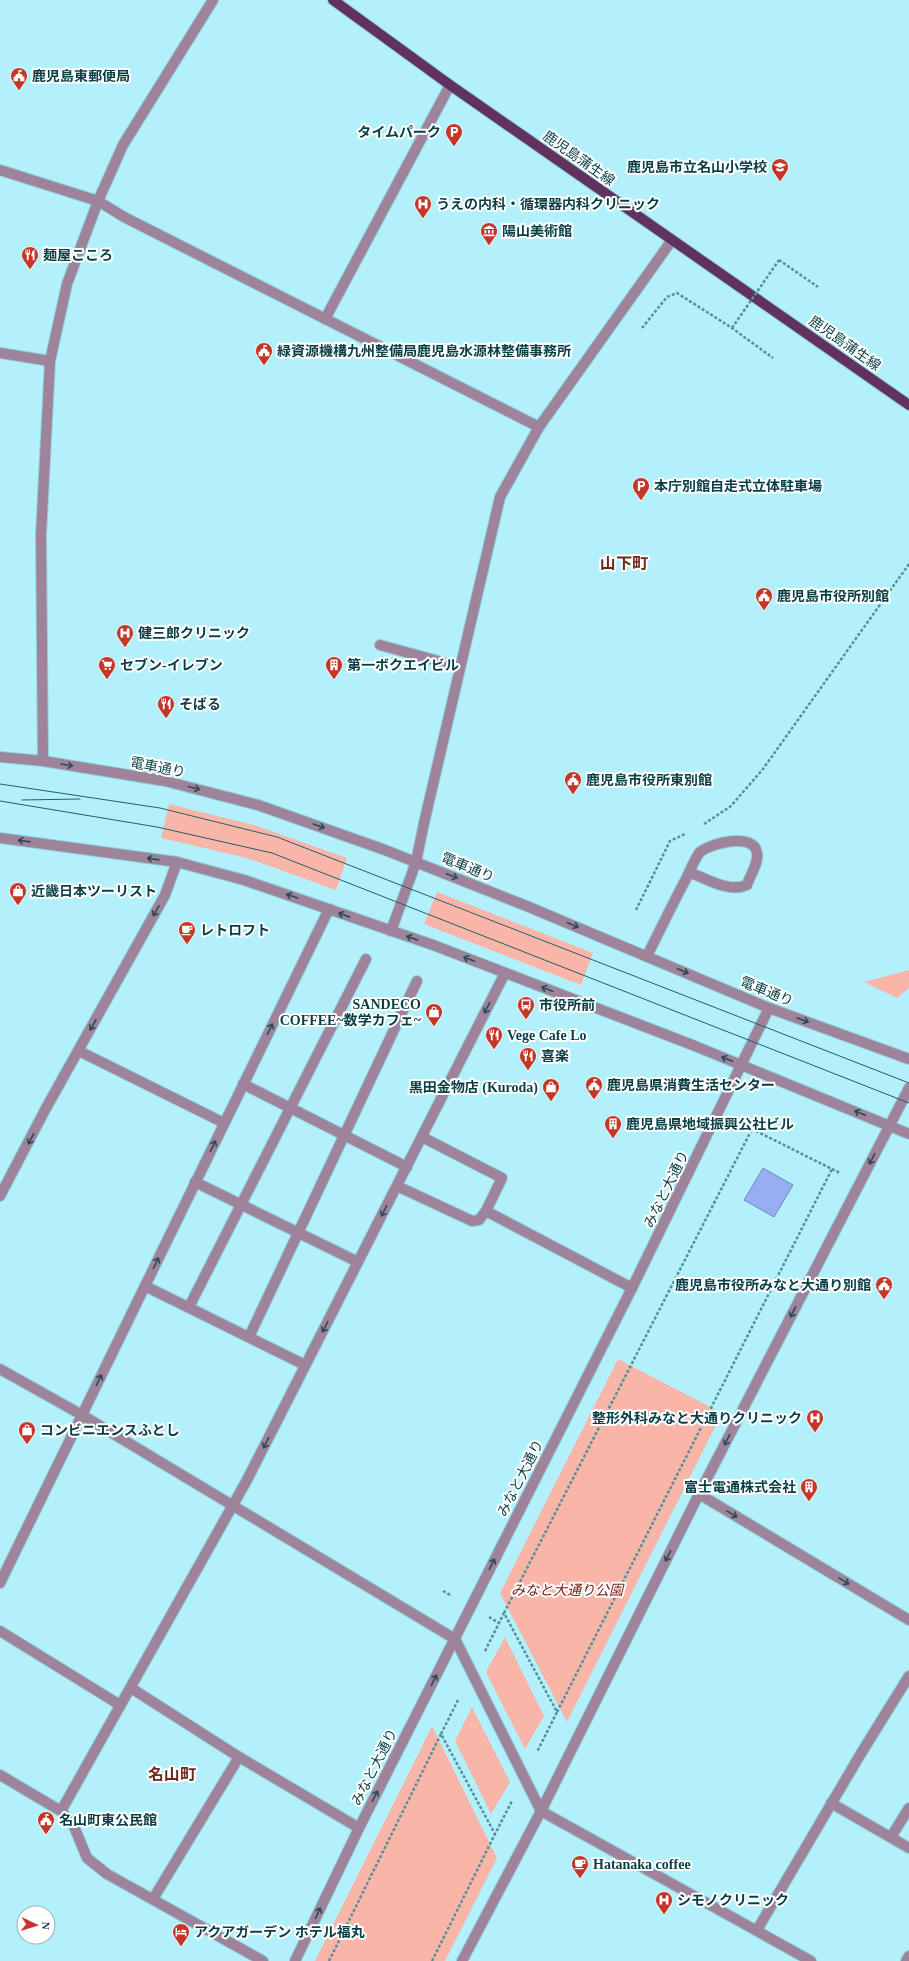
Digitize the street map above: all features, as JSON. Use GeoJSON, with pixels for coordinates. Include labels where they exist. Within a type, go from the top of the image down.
{"type":"FeatureCollection","features":[{"type":"Feature","properties":{"kind":"main road","name":"鹿児島蒲生線"},"geometry":{"type":"LineString","coordinates":[[333,0],[450,85],[909,405]]}},
{"type":"Feature","properties":{"kind":"street"},"geometry":{"type":"LineString","coordinates":[[43,761],[41,535],[50,361],[67,284],[98,201],[123,145],[213,0]]}},
{"type":"Feature","properties":{"kind":"street"},"geometry":{"type":"LineString","coordinates":[[325,319],[450,85]]}},
{"type":"Feature","properties":{"kind":"street"},"geometry":{"type":"LineString","coordinates":[[0,170],[98,201],[124,217],[539,427]]}},
{"type":"Feature","properties":{"kind":"street"},"geometry":{"type":"LineString","coordinates":[[391,931],[416,862],[500,497],[539,427],[672,240]]}},
{"type":"Feature","properties":{"kind":"street"},"geometry":{"type":"LineString","coordinates":[[0,353],[50,361]]}},
{"type":"Feature","properties":{"kind":"street"},"geometry":{"type":"LineString","coordinates":[[380,645],[460,667]]}},
{"type":"Feature","properties":{"kind":"street","name":"電車通り"},"geometry":{"type":"LineString","coordinates":[[0,758],[43,761],[165,781],[258,805],[365,842],[647,956],[770,1008],[909,1059]]}},
{"type":"Feature","properties":{"kind":"street"},"geometry":{"type":"LineString","coordinates":[[0,838],[177,862],[244,880],[391,931],[505,973],[742,1065],[889,1124],[909,1134]]}},
{"type":"Feature","properties":{"kind":"street"},"geometry":{"type":"LineString","coordinates":[[647,956],[689,872],[700,853],[715,844],[740,840],[753,846],[757,851],[757,859],[747,884],[739,888],[731,888],[689,872]]}},
{"type":"Feature","properties":{"kind":"street"},"geometry":{"type":"LineString","coordinates":[[0,1196],[165,895],[177,862]]}},
{"type":"Feature","properties":{"kind":"street"},"geometry":{"type":"LineString","coordinates":[[0,1583],[329,909]]}},
{"type":"Feature","properties":{"kind":"street"},"geometry":{"type":"LineString","coordinates":[[189,1307],[366,959]]}},
{"type":"Feature","properties":{"kind":"street"},"geometry":{"type":"LineString","coordinates":[[61,1811],[233,1506],[505,973]]}},
{"type":"Feature","properties":{"kind":"street"},"geometry":{"type":"LineString","coordinates":[[249,1337],[417,981]]}},
{"type":"Feature","properties":{"kind":"street","name":"みなと大通り"},"geometry":{"type":"LineString","coordinates":[[295,1961],[359,1828],[632,1288],[770,1008]]}},
{"type":"Feature","properties":{"kind":"street"},"geometry":{"type":"LineString","coordinates":[[79,1051],[224,1123]]}},
{"type":"Feature","properties":{"kind":"street"},"geometry":{"type":"LineString","coordinates":[[243,1084],[407,1167]]}},
{"type":"Feature","properties":{"kind":"street"},"geometry":{"type":"LineString","coordinates":[[462,1961],[541,1811],[699,1494],[889,1124],[909,1088]]}},
{"type":"Feature","properties":{"kind":"street"},"geometry":{"type":"LineString","coordinates":[[397,1186],[472,1221],[479,1220],[486,1211],[502,1178],[422,1137]]}},
{"type":"Feature","properties":{"kind":"street"},"geometry":{"type":"LineString","coordinates":[[195,1182],[358,1262]]}},
{"type":"Feature","properties":{"kind":"street"},"geometry":{"type":"LineString","coordinates":[[486,1211],[632,1288]]}},
{"type":"Feature","properties":{"kind":"street"},"geometry":{"type":"LineString","coordinates":[[145,1286],[305,1365]]}},
{"type":"Feature","properties":{"kind":"street"},"geometry":{"type":"LineString","coordinates":[[0,1369],[82,1415],[455,1639],[541,1811],[757,1930],[810,1961]]}},
{"type":"Feature","properties":{"kind":"street"},"geometry":{"type":"LineString","coordinates":[[699,1494],[909,1620]]}},
{"type":"Feature","properties":{"kind":"street"},"geometry":{"type":"LineString","coordinates":[[0,1631],[120,1705]]}},
{"type":"Feature","properties":{"kind":"street"},"geometry":{"type":"LineString","coordinates":[[757,1930],[831,1803],[909,1676]]}},
{"type":"Feature","properties":{"kind":"street"},"geometry":{"type":"LineString","coordinates":[[131,1688],[239,1757],[359,1828]]}},
{"type":"Feature","properties":{"kind":"street"},"geometry":{"type":"LineString","coordinates":[[153,1899],[239,1757]]}},
{"type":"Feature","properties":{"kind":"street"},"geometry":{"type":"LineString","coordinates":[[0,1775],[61,1811],[73,1824],[87,1858],[107,1874],[263,1961]]}},
{"type":"Feature","properties":{"kind":"street"},"geometry":{"type":"LineString","coordinates":[[831,1803],[909,1848]]}},
{"type":"Feature","properties":{"kind":"street"},"geometry":{"type":"LineString","coordinates":[[890,1837],[909,1808]]}},
{"type":"Feature","properties":{"kind":"street"},"geometry":{"type":"LineString","coordinates":[[906,1961],[909,1956]]}},
{"type":"Feature","properties":{"kind":"path"},"geometry":{"type":"LineString","coordinates":[[732,328],[779,260],[818,287]]}},
{"type":"Feature","properties":{"kind":"path"},"geometry":{"type":"LineString","coordinates":[[642,328],[666,297],[677,293],[732,328],[773,358]]}},
{"type":"Feature","properties":{"kind":"path"},"geometry":{"type":"LineString","coordinates":[[699,827],[731,806],[763,769],[909,564]]}},
{"type":"Feature","properties":{"kind":"path"},"geometry":{"type":"LineString","coordinates":[[636,910],[670,841],[687,832]]}},
{"type":"Feature","properties":{"kind":"path"},"geometry":{"type":"LineString","coordinates":[[738,1122],[842,1175]]}},
{"type":"Feature","properties":{"kind":"path"},"geometry":{"type":"LineString","coordinates":[[484,1653],[752,1129]]}},
{"type":"Feature","properties":{"kind":"path"},"geometry":{"type":"LineString","coordinates":[[534,1757],[832,1169]]}},
{"type":"Feature","properties":{"kind":"path"},"geometry":{"type":"LineString","coordinates":[[504,1613],[557,1712]]}},
{"type":"Feature","properties":{"kind":"path"},"geometry":{"type":"LineString","coordinates":[[487,1616],[499,1622]]}},
{"type":"Feature","properties":{"kind":"path"},"geometry":{"type":"LineString","coordinates":[[329,1961],[458,1700]]}},
{"type":"Feature","properties":{"kind":"path"},"geometry":{"type":"LineString","coordinates":[[441,1734],[495,1834]]}},
{"type":"Feature","properties":{"kind":"path"},"geometry":{"type":"LineString","coordinates":[[432,1961],[513,1800]]}},
{"type":"Feature","properties":{"kind":"green space"},"geometry":{"type":"Polygon","coordinates":[[[169,804],[257,826],[347,858],[336,890],[247,858],[161,838],[169,804]]]}},
{"type":"Feature","properties":{"kind":"green space"},"geometry":{"type":"Polygon","coordinates":[[[437,892],[593,953],[581,985],[424,924],[437,892]]]}},
{"type":"Feature","properties":{"kind":"green space"},"geometry":{"type":"Polygon","coordinates":[[[909,970],[909,988],[897,998],[864,982],[909,970]]]}},
{"type":"Feature","properties":{"kind":"green space","name":"みなと大通り公園"},"geometry":{"type":"Polygon","coordinates":[[[618,1359],[722,1413],[567,1722],[500,1593],[618,1359]]]}},
{"type":"Feature","properties":{"kind":"green space"},"geometry":{"type":"Polygon","coordinates":[[[505,1637],[544,1716],[525,1749],[486,1672],[505,1637]]]}},
{"type":"Feature","properties":{"kind":"green space"},"geometry":{"type":"Polygon","coordinates":[[[472,1707],[510,1782],[491,1814],[455,1741],[472,1707]]]}},
{"type":"Feature","properties":{"kind":"green space"},"geometry":{"type":"Polygon","coordinates":[[[432,1726],[497,1858],[445,1961],[315,1961],[432,1726]]]}},
{"type":"Feature","properties":{"kind":"water"},"geometry":{"type":"Polygon","coordinates":[[[763,1168],[793,1185],[774,1217],[744,1200],[763,1168]]]}},
{"type":"Feature","properties":{"kind":"tram line"},"geometry":{"type":"LineString","coordinates":[[0,784],[160,808],[277,837],[909,1083]]}},
{"type":"Feature","properties":{"kind":"tram line"},"geometry":{"type":"LineString","coordinates":[[22,800],[80,799]]}},
{"type":"Feature","properties":{"kind":"tram line"},"geometry":{"type":"LineString","coordinates":[[0,801],[157,827],[272,853],[909,1103]]}},
{"type":"Feature","properties":{"kind":"place","name":"鹿児島東郵便局"},"geometry":{"type":"Point","coordinates":[19,91]}},
{"type":"Feature","properties":{"kind":"place","name":"タイムパーク"},"geometry":{"type":"Point","coordinates":[454,147]}},
{"type":"Feature","properties":{"kind":"place","name":"鹿児島市立名山小学校"},"geometry":{"type":"Point","coordinates":[780,182]}},
{"type":"Feature","properties":{"kind":"place","name":"うえの内科・循環器内科クリニック"},"geometry":{"type":"Point","coordinates":[423,219]}},
{"type":"Feature","properties":{"kind":"place","name":"陽山美術館"},"geometry":{"type":"Point","coordinates":[489,246]}},
{"type":"Feature","properties":{"kind":"place","name":"麺屋こころ"},"geometry":{"type":"Point","coordinates":[30,270]}},
{"type":"Feature","properties":{"kind":"place","name":"緑資源機構九州整備局鹿児島水源林整備事務所"},"geometry":{"type":"Point","coordinates":[264,366]}},
{"type":"Feature","properties":{"kind":"place","name":"本庁別館自走式立体駐車場"},"geometry":{"type":"Point","coordinates":[641,501]}},
{"type":"Feature","properties":{"kind":"place","name":"鹿児島市役所別館"},"geometry":{"type":"Point","coordinates":[764,611]}},
{"type":"Feature","properties":{"kind":"place","name":"健三郎クリニック"},"geometry":{"type":"Point","coordinates":[125,648]}},
{"type":"Feature","properties":{"kind":"place","name":"セブン-イレブン"},"geometry":{"type":"Point","coordinates":[107,680]}},
{"type":"Feature","properties":{"kind":"place","name":"第一ボクエイビル"},"geometry":{"type":"Point","coordinates":[334,680]}},
{"type":"Feature","properties":{"kind":"place","name":"そばる"},"geometry":{"type":"Point","coordinates":[166,719]}},
{"type":"Feature","properties":{"kind":"place","name":"鹿児島市役所東別館"},"geometry":{"type":"Point","coordinates":[573,795]}},
{"type":"Feature","properties":{"kind":"place","name":"近畿日本ツーリスト"},"geometry":{"type":"Point","coordinates":[18,906]}},
{"type":"Feature","properties":{"kind":"place","name":"レトロフト"},"geometry":{"type":"Point","coordinates":[187,945]}},
{"type":"Feature","properties":{"kind":"place","name":"市役所前"},"geometry":{"type":"Point","coordinates":[526,1020]}},
{"type":"Feature","properties":{"kind":"place","name":"SANDECO COFFEE~数学カフェ~"},"geometry":{"type":"Point","coordinates":[434,1027]}},
{"type":"Feature","properties":{"kind":"place","name":"Vege Cafe Lo"},"geometry":{"type":"Point","coordinates":[494,1050]}},
{"type":"Feature","properties":{"kind":"place","name":"喜楽"},"geometry":{"type":"Point","coordinates":[528,1071]}},
{"type":"Feature","properties":{"kind":"place","name":"鹿児島県消費生活センター"},"geometry":{"type":"Point","coordinates":[594,1100]}},
{"type":"Feature","properties":{"kind":"place","name":"黒田金物店 (Kuroda)"},"geometry":{"type":"Point","coordinates":[551,1102]}},
{"type":"Feature","properties":{"kind":"place","name":"鹿児島県地域振興公社ビル"},"geometry":{"type":"Point","coordinates":[613,1139]}},
{"type":"Feature","properties":{"kind":"place","name":"鹿児島市役所みなと大通り別館"},"geometry":{"type":"Point","coordinates":[884,1300]}},
{"type":"Feature","properties":{"kind":"place","name":"整形外科みなと大通りクリニック"},"geometry":{"type":"Point","coordinates":[815,1433]}},
{"type":"Feature","properties":{"kind":"place","name":"コンビニエンスふとし"},"geometry":{"type":"Point","coordinates":[27,1445]}},
{"type":"Feature","properties":{"kind":"place","name":"富士電通株式会社"},"geometry":{"type":"Point","coordinates":[809,1502]}},
{"type":"Feature","properties":{"kind":"place","name":"名山町東公民館"},"geometry":{"type":"Point","coordinates":[46,1835]}},
{"type":"Feature","properties":{"kind":"place","name":"Hatanaka coffee"},"geometry":{"type":"Point","coordinates":[580,1879]}},
{"type":"Feature","properties":{"kind":"place","name":"シモノクリニック"},"geometry":{"type":"Point","coordinates":[664,1915]}},
{"type":"Feature","properties":{"kind":"place","name":"アクアガーデン ホテル福丸"},"geometry":{"type":"Point","coordinates":[181,1947]}},
{"type":"Feature","properties":{"kind":"district","name":"山下町"},"geometry":{"type":"Point","coordinates":[624,563]}},
{"type":"Feature","properties":{"kind":"district","name":"名山町"},"geometry":{"type":"Point","coordinates":[172,1774]}}]}
